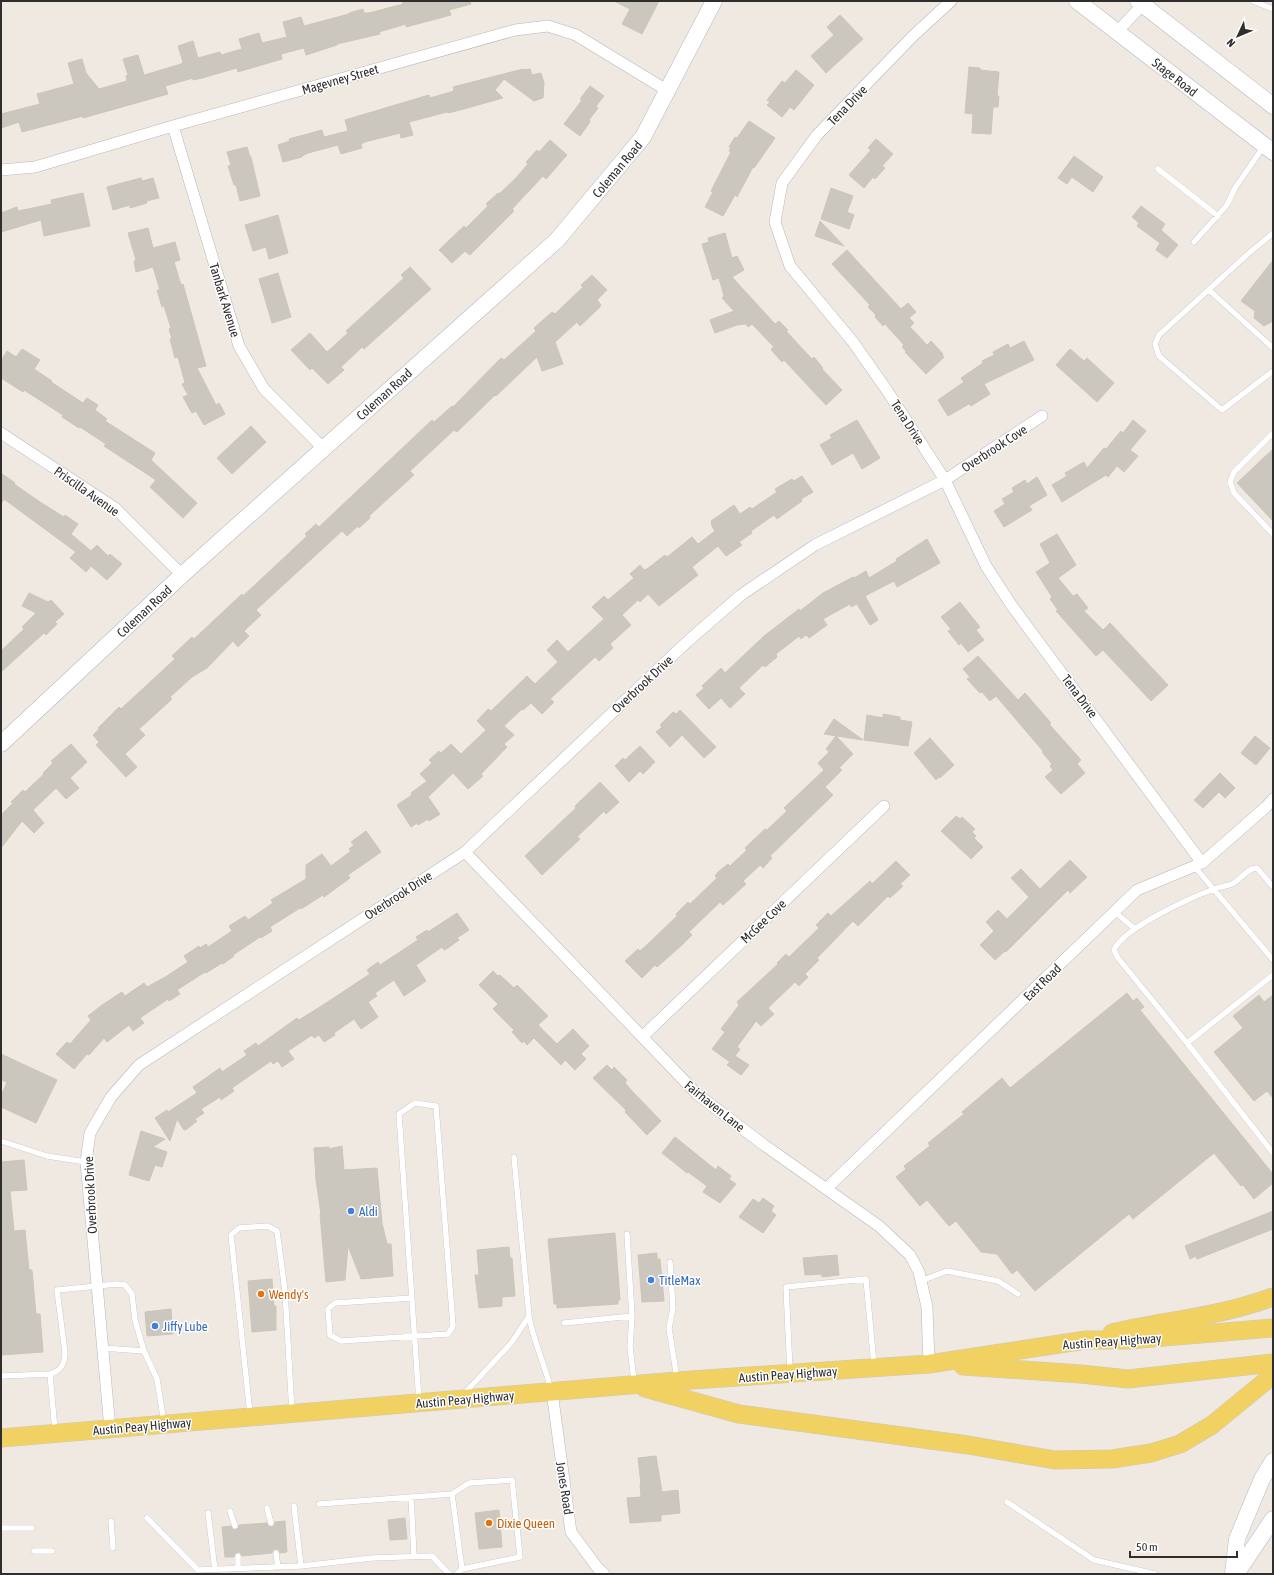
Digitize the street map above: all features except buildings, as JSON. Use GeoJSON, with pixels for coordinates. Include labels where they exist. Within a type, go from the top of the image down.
{"type":"FeatureCollection","features":[{"type":"Feature","properties":{"kind":"main road","name":"Coleman Road"},"geometry":{"type":"LineString","coordinates":[[1,744],[182,575],[557,240],[643,137],[714,1]]}},
{"type":"Feature","properties":{"kind":"main road","name":"Stage Road"},"geometry":{"type":"LineString","coordinates":[[1077,1],[1269,149]]}},
{"type":"Feature","properties":{"kind":"main road"},"geometry":{"type":"LineString","coordinates":[[1142,2],[1273,106]]}},
{"type":"Feature","properties":{"kind":"main road"},"geometry":{"type":"LineString","coordinates":[[1086,1340],[1139,1326],[1211,1314],[1273,1297]]}},
{"type":"Feature","properties":{"kind":"main road","name":"Austin Peay Highway"},"geometry":{"type":"LineString","coordinates":[[1,1438],[677,1381],[929,1364],[1086,1340],[1137,1340],[1273,1328]]}},
{"type":"Feature","properties":{"kind":"main road","name":"Austin Peay Highway"},"geometry":{"type":"LineString","coordinates":[[929,1364],[1081,1374],[1128,1379],[1273,1363]]}},
{"type":"Feature","properties":{"kind":"main road"},"geometry":{"type":"LineString","coordinates":[[634,1385],[739,1414],[961,1444],[1055,1460],[1112,1459],[1151,1454],[1180,1444],[1212,1425],[1273,1375]]}},
{"type":"Feature","properties":{"kind":"main road"},"geometry":{"type":"LineString","coordinates":[[1233,1574],[1237,1539],[1262,1480],[1273,1461]]}},
{"type":"Feature","properties":{"kind":"main road"},"geometry":{"type":"LineString","coordinates":[[1236,1574],[1273,1519]]}},
{"type":"Feature","properties":{"kind":"street","name":"Tena Drive"},"geometry":{"type":"LineString","coordinates":[[951,1],[913,36],[817,136],[782,183],[774,222],[790,266],[853,342],[886,389],[945,480],[986,566],[1012,606],[1198,865]]}},
{"type":"Feature","properties":{"kind":"street"},"geometry":{"type":"LineString","coordinates":[[1117,32],[1142,2]]}},
{"type":"Feature","properties":{"kind":"street","name":"Magevney Street"},"geometry":{"type":"LineString","coordinates":[[1,170],[35,167],[173,126],[515,30],[548,26],[576,34],[668,91]]}},
{"type":"Feature","properties":{"kind":"street","name":"Tanbark Avenue"},"geometry":{"type":"LineString","coordinates":[[173,126],[239,346],[264,389],[323,448]]}},
{"type":"Feature","properties":{"kind":"street","name":"Overbrook Cove"},"geometry":{"type":"LineString","coordinates":[[945,480],[1042,416]]}},
{"type":"Feature","properties":{"kind":"street","name":"Priscilla Avenue"},"geometry":{"type":"LineString","coordinates":[[1,433],[115,508],[182,575]]}},
{"type":"Feature","properties":{"kind":"street","name":"Overbrook Drive"},"geometry":{"type":"LineString","coordinates":[[110,1429],[86,1162],[90,1134],[110,1097],[139,1065],[465,852],[688,641],[741,595],[815,545],[945,480]]}},
{"type":"Feature","properties":{"kind":"street","name":"East Road"},"geometry":{"type":"LineString","coordinates":[[827,1188],[1137,890],[1198,865],[1266,807],[1273,799]]}},
{"type":"Feature","properties":{"kind":"street","name":"McGee Cove"},"geometry":{"type":"LineString","coordinates":[[642,1037],[884,806]]}},
{"type":"Feature","properties":{"kind":"street","name":"Fairhaven Lane"},"geometry":{"type":"LineString","coordinates":[[465,852],[697,1094],[764,1145],[879,1226],[910,1255],[919,1272],[927,1307],[929,1364]]}},
{"type":"Feature","properties":{"kind":"street","name":"Jones Road"},"geometry":{"type":"LineString","coordinates":[[552,1392],[572,1532],[597,1567],[604,1574]]}},
{"type":"Feature","properties":{"kind":"lane"},"geometry":{"type":"LineString","coordinates":[[1252,1],[1273,9]]}},
{"type":"Feature","properties":{"kind":"lane"},"geometry":{"type":"LineString","coordinates":[[1194,242],[1227,205],[1235,188],[1247,169],[1269,149]]}},
{"type":"Feature","properties":{"kind":"lane"},"geometry":{"type":"LineString","coordinates":[[1158,169],[1218,216]]}},
{"type":"Feature","properties":{"kind":"lane"},"geometry":{"type":"LineString","coordinates":[[1273,233],[1159,335],[1155,344],[1160,356],[1222,410],[1273,370]]}},
{"type":"Feature","properties":{"kind":"lane"},"geometry":{"type":"LineString","coordinates":[[1209,290],[1273,348]]}},
{"type":"Feature","properties":{"kind":"lane"},"geometry":{"type":"LineString","coordinates":[[1273,433],[1234,472],[1230,482],[1234,494],[1273,534]]}},
{"type":"Feature","properties":{"kind":"lane"},"geometry":{"type":"LineString","coordinates":[[1198,865],[1214,889],[1273,960]]}},
{"type":"Feature","properties":{"kind":"lane"},"geometry":{"type":"LineString","coordinates":[[1273,888],[1255,867],[1234,883],[1214,889],[1145,921],[1117,943],[1114,950],[1118,958],[1273,1153]]}},
{"type":"Feature","properties":{"kind":"lane"},"geometry":{"type":"LineString","coordinates":[[1114,912],[1135,929]]}},
{"type":"Feature","properties":{"kind":"lane"},"geometry":{"type":"LineString","coordinates":[[1187,1043],[1273,975]]}},
{"type":"Feature","properties":{"kind":"lane"},"geometry":{"type":"LineString","coordinates":[[412,1298],[334,1303],[328,1309],[330,1335],[341,1341],[414,1337],[448,1334],[453,1326],[436,1106],[415,1103],[399,1114],[412,1298],[414,1337],[419,1403]]}},
{"type":"Feature","properties":{"kind":"lane"},"geometry":{"type":"LineString","coordinates":[[1,1141],[47,1156],[86,1162]]}},
{"type":"Feature","properties":{"kind":"lane"},"geometry":{"type":"LineString","coordinates":[[514,1157],[529,1316],[552,1392]]}},
{"type":"Feature","properties":{"kind":"lane"},"geometry":{"type":"LineString","coordinates":[[250,1417],[231,1235],[239,1228],[267,1226],[277,1231],[285,1291],[292,1414]]}},
{"type":"Feature","properties":{"kind":"lane"},"geometry":{"type":"LineString","coordinates":[[627,1234],[632,1316],[630,1347],[634,1385]]}},
{"type":"Feature","properties":{"kind":"lane"},"geometry":{"type":"LineString","coordinates":[[670,1262],[673,1308],[669,1328],[677,1381]]}},
{"type":"Feature","properties":{"kind":"lane"},"geometry":{"type":"LineString","coordinates":[[921,1281],[947,1271],[998,1281],[1018,1294]]}},
{"type":"Feature","properties":{"kind":"lane"},"geometry":{"type":"LineString","coordinates":[[790,1374],[786,1287],[866,1279],[874,1368]]}},
{"type":"Feature","properties":{"kind":"lane"},"geometry":{"type":"LineString","coordinates":[[1,1376],[50,1374],[56,1372],[65,1361],[57,1290],[117,1284],[125,1285],[132,1294],[135,1320],[144,1350],[157,1379],[165,1425]]}},
{"type":"Feature","properties":{"kind":"lane"},"geometry":{"type":"LineString","coordinates":[[458,1400],[512,1342],[529,1316]]}},
{"type":"Feature","properties":{"kind":"lane"},"geometry":{"type":"LineString","coordinates":[[564,1323],[632,1316]]}},
{"type":"Feature","properties":{"kind":"lane"},"geometry":{"type":"LineString","coordinates":[[103,1348],[144,1350]]}},
{"type":"Feature","properties":{"kind":"lane"},"geometry":{"type":"LineString","coordinates":[[50,1374],[56,1434]]}},
{"type":"Feature","properties":{"kind":"lane"},"geometry":{"type":"LineString","coordinates":[[319,1504],[452,1494],[469,1483],[512,1480],[520,1557],[462,1569],[457,1574]]}},
{"type":"Feature","properties":{"kind":"lane"},"geometry":{"type":"LineString","coordinates":[[452,1494],[462,1569]]}},
{"type":"Feature","properties":{"kind":"lane"},"geometry":{"type":"LineString","coordinates":[[411,1497],[414,1556]]}},
{"type":"Feature","properties":{"kind":"lane"},"geometry":{"type":"LineString","coordinates":[[1007,1502],[1094,1560],[1155,1574]]}},
{"type":"Feature","properties":{"kind":"lane"},"geometry":{"type":"LineString","coordinates":[[294,1506],[301,1566]]}},
{"type":"Feature","properties":{"kind":"lane"},"geometry":{"type":"LineString","coordinates":[[267,1508],[271,1523]]}},
{"type":"Feature","properties":{"kind":"lane"},"geometry":{"type":"LineString","coordinates":[[230,1511],[235,1526]]}},
{"type":"Feature","properties":{"kind":"lane"},"geometry":{"type":"LineString","coordinates":[[208,1513],[215,1570]]}},
{"type":"Feature","properties":{"kind":"lane"},"geometry":{"type":"LineString","coordinates":[[147,1518],[198,1570],[278,1568],[372,1558],[432,1556],[449,1574]]}},
{"type":"Feature","properties":{"kind":"lane"},"geometry":{"type":"LineString","coordinates":[[111,1522],[113,1548]]}},
{"type":"Feature","properties":{"kind":"lane"},"geometry":{"type":"LineString","coordinates":[[1,1528],[32,1528]]}},
{"type":"Feature","properties":{"kind":"lane"},"geometry":{"type":"LineString","coordinates":[[34,1551],[52,1551]]}},
{"type":"Feature","properties":{"kind":"lane"},"geometry":{"type":"LineString","coordinates":[[276,1553],[278,1568]]}},
{"type":"Feature","properties":{"kind":"lane"},"geometry":{"type":"LineString","coordinates":[[238,1556],[238,1569]]}},
{"type":"Feature","properties":{"kind":"place","name":"Aldi"},"geometry":{"type":"Point","coordinates":[351,1211]}},
{"type":"Feature","properties":{"kind":"place","name":"TitleMax"},"geometry":{"type":"Point","coordinates":[651,1280]}},
{"type":"Feature","properties":{"kind":"place","name":"Wendy's"},"geometry":{"type":"Point","coordinates":[261,1294]}},
{"type":"Feature","properties":{"kind":"place","name":"Jiffy Lube"},"geometry":{"type":"Point","coordinates":[155,1326]}},
{"type":"Feature","properties":{"kind":"place","name":"Dixie Queen"},"geometry":{"type":"Point","coordinates":[489,1523]}}]}
